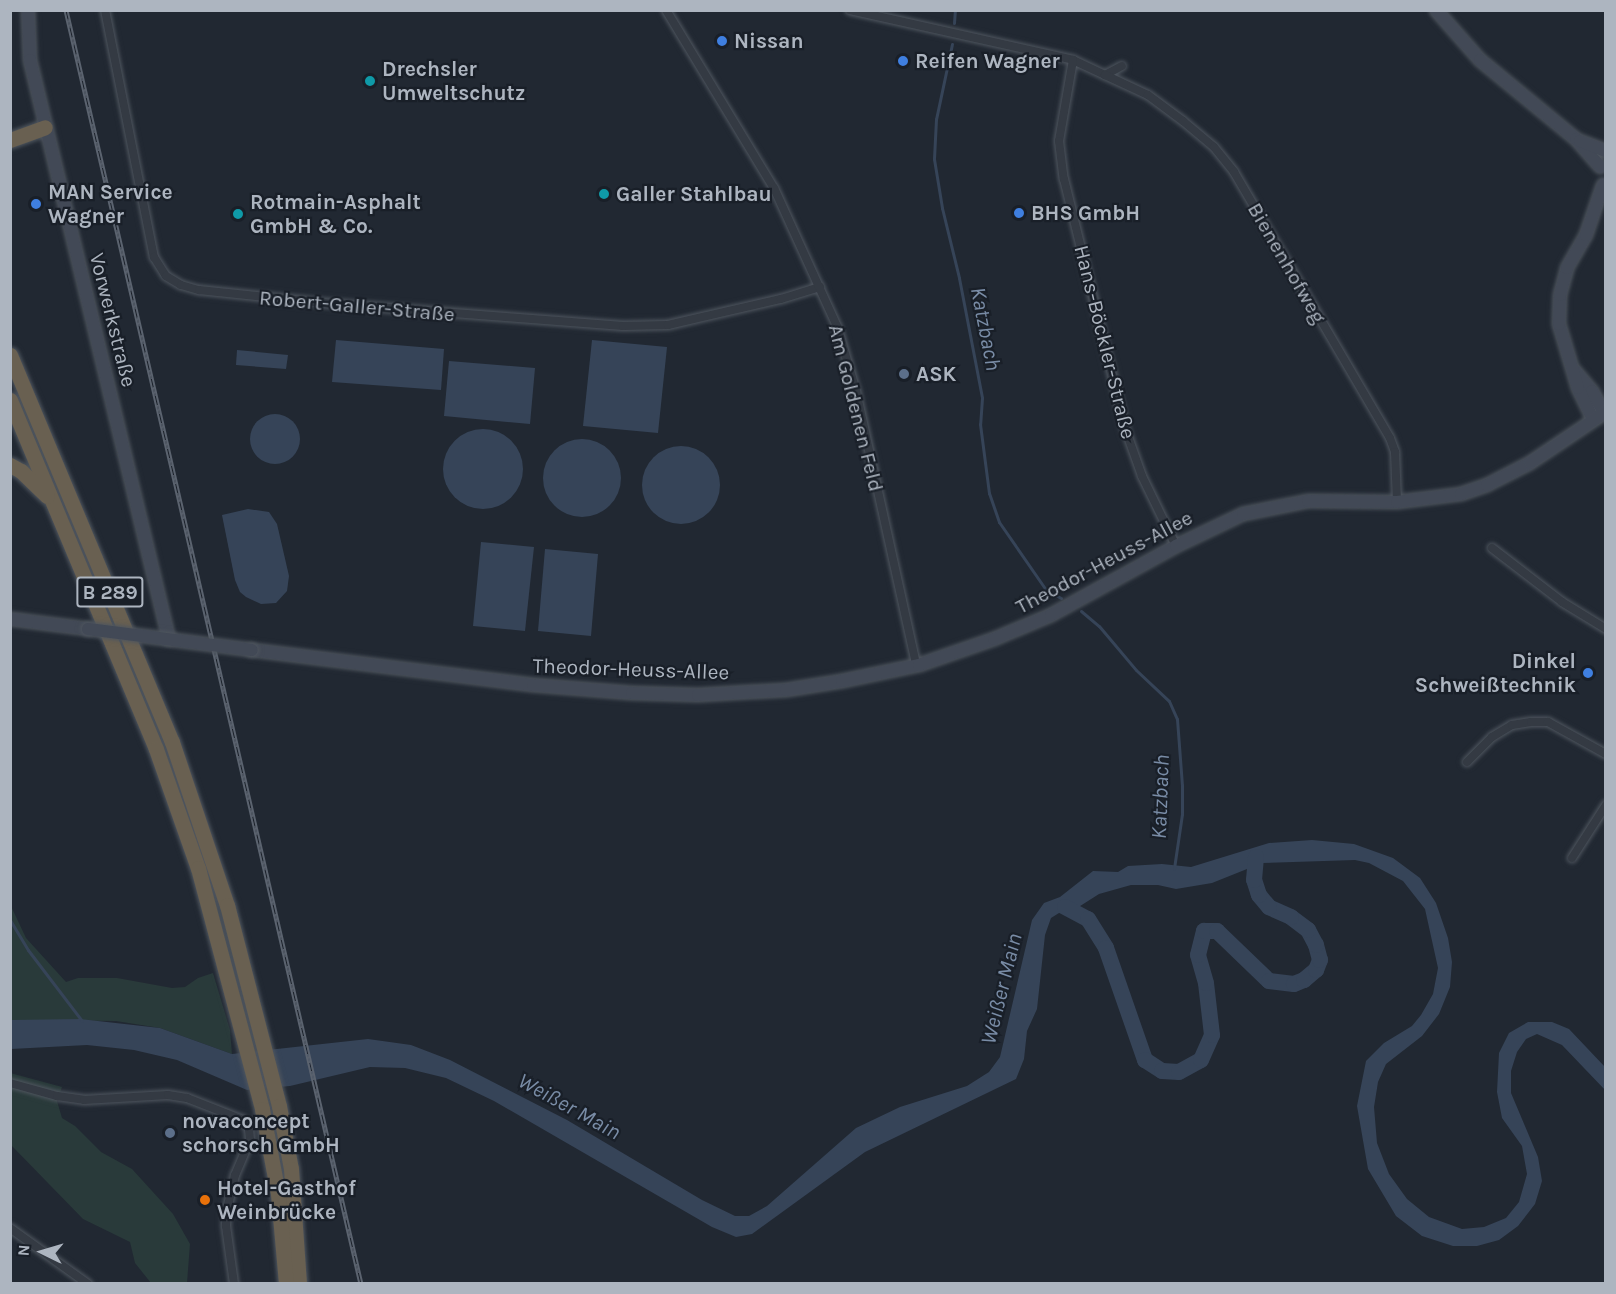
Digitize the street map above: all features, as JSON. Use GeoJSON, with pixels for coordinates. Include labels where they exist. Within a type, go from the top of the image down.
{"type":"FeatureCollection","features":[{"type":"Feature","properties":{"kind":"highway"},"geometry":{"type":"LineString","coordinates":[[10,140],[45,127]]}},
{"type":"Feature","properties":{"kind":"highway","name":"B 289"},"geometry":{"type":"LineString","coordinates":[[10,355],[174,749],[227,905],[263,1039],[291,1169],[298,1284]]}},
{"type":"Feature","properties":{"kind":"highway","name":"B 289"},"geometry":{"type":"LineString","coordinates":[[10,400],[158,756],[198,868],[247,1043],[262,1109],[278,1194],[286,1284]]}},
{"type":"Feature","properties":{"kind":"highway"},"geometry":{"type":"LineString","coordinates":[[10,465],[21,471],[52,502]]}},
{"type":"Feature","properties":{"kind":"main road","name":"Vorwerkstraße"},"geometry":{"type":"LineString","coordinates":[[28,10],[30,60],[45,127],[169,639]]}},
{"type":"Feature","properties":{"kind":"main road"},"geometry":{"type":"LineString","coordinates":[[1436,10],[1480,60],[1603,162],[1604,187],[1586,235]]}},
{"type":"Feature","properties":{"kind":"main road"},"geometry":{"type":"LineString","coordinates":[[1576,139],[1605,151]]}},
{"type":"Feature","properties":{"kind":"main road"},"geometry":{"type":"LineString","coordinates":[[1601,414],[1581,397],[1575,370],[1559,324],[1560,295],[1568,268],[1586,235],[1605,209]]}},
{"type":"Feature","properties":{"kind":"main road"},"geometry":{"type":"LineString","coordinates":[[1575,370],[1592,391],[1601,414]]}},
{"type":"Feature","properties":{"kind":"main road"},"geometry":{"type":"LineString","coordinates":[[1592,391],[1605,393]]}},
{"type":"Feature","properties":{"kind":"main road","name":"Theodor-Heuss-Allee"},"geometry":{"type":"LineString","coordinates":[[10,619],[533,685],[698,695],[786,690],[947,657],[1051,615],[1176,546],[1243,514],[1284,505],[1338,500],[1396,502],[1461,494],[1487,485],[1530,463],[1601,414]]}},
{"type":"Feature","properties":{"kind":"street","name":"Robert-Galler-Straße"},"geometry":{"type":"LineString","coordinates":[[105,10],[154,257],[166,276],[180,285],[199,290],[323,303],[623,326],[668,325],[756,306],[820,287]]}},
{"type":"Feature","properties":{"kind":"street","name":"Am Goldenen Feld"},"geometry":{"type":"LineString","coordinates":[[666,10],[774,188],[837,326],[856,391],[916,665]]}},
{"type":"Feature","properties":{"kind":"street","name":"Bienenhofweg"},"geometry":{"type":"LineString","coordinates":[[850,10],[1073,60],[1148,95],[1184,121],[1214,147],[1234,172],[1390,438],[1395,452],[1396,502]]}},
{"type":"Feature","properties":{"kind":"street","name":"Hans-Böckler-Straße"},"geometry":{"type":"LineString","coordinates":[[1073,60],[1059,141],[1064,179],[1126,431],[1142,476],[1176,546]]}},
{"type":"Feature","properties":{"kind":"street"},"geometry":{"type":"LineString","coordinates":[[1106,75],[1122,66]]}},
{"type":"Feature","properties":{"kind":"street"},"geometry":{"type":"LineString","coordinates":[[1492,548],[1562,602],[1605,629]]}},
{"type":"Feature","properties":{"kind":"street"},"geometry":{"type":"LineString","coordinates":[[1467,762],[1492,737],[1512,726],[1531,722],[1548,722],[1605,754]]}},
{"type":"Feature","properties":{"kind":"street"},"geometry":{"type":"LineString","coordinates":[[1572,858],[1605,805]]}},
{"type":"Feature","properties":{"kind":"street"},"geometry":{"type":"LineString","coordinates":[[10,1083],[57,1096],[84,1100],[168,1095],[187,1098],[243,1120],[249,1129],[250,1140],[235,1175],[226,1210],[234,1284]]}},
{"type":"Feature","properties":{"kind":"street"},"geometry":{"type":"LineString","coordinates":[[10,1228],[88,1284]]}},
{"type":"Feature","properties":{"kind":"shaded area"},"geometry":{"type":"Polygon","coordinates":[[[10,904],[26,938],[66,982],[78,978],[117,978],[172,988],[185,987],[198,978],[213,973],[230,1030],[232,1054],[160,1028],[116,1021],[11,1020],[10,904]]]}},
{"type":"Feature","properties":{"kind":"shaded area"},"geometry":{"type":"Polygon","coordinates":[[[10,1073],[62,1087],[57,1101],[62,1118],[75,1126],[101,1152],[132,1169],[173,1214],[190,1244],[187,1283],[151,1283],[135,1263],[130,1242],[83,1219],[11,1145],[10,1073]]]}},
{"type":"Feature","properties":{"kind":"water"},"geometry":{"type":"Polygon","coordinates":[[[336,340],[444,349],[441,390],[332,382],[336,340]]]}},
{"type":"Feature","properties":{"kind":"water"},"geometry":{"type":"Polygon","coordinates":[[[592,340],[667,347],[658,433],[583,426],[592,340]]]}},
{"type":"Feature","properties":{"kind":"water"},"geometry":{"type":"Polygon","coordinates":[[[237,350],[288,355],[286,369],[236,365],[237,350]]]}},
{"type":"Feature","properties":{"kind":"water"},"geometry":{"type":"Polygon","coordinates":[[[449,361],[535,368],[530,424],[444,416],[449,361]]]}},
{"type":"Feature","properties":{"kind":"water"},"geometry":{"type":"Polygon","coordinates":[[[275,414],[293,421],[300,439],[293,457],[275,464],[257,457],[250,439],[257,421],[275,414]]]}},
{"type":"Feature","properties":{"kind":"water"},"geometry":{"type":"Polygon","coordinates":[[[475,429],[491,429],[512,440],[523,461],[523,477],[512,498],[491,509],[475,509],[461,503],[449,491],[443,477],[443,461],[449,447],[461,435],[475,429]]]}},
{"type":"Feature","properties":{"kind":"water"},"geometry":{"type":"Polygon","coordinates":[[[582,439],[597,442],[610,450],[618,463],[621,478],[618,493],[610,506],[597,514],[582,517],[567,514],[554,506],[546,493],[543,478],[546,463],[554,450],[567,442],[582,439]]]}},
{"type":"Feature","properties":{"kind":"water"},"geometry":{"type":"Polygon","coordinates":[[[673,446],[689,446],[703,452],[714,463],[720,477],[720,493],[714,507],[703,518],[689,524],[673,524],[659,518],[648,507],[642,493],[642,477],[648,463],[659,452],[673,446]]]}},
{"type":"Feature","properties":{"kind":"water"},"geometry":{"type":"Polygon","coordinates":[[[248,509],[269,512],[277,524],[289,576],[287,591],[276,603],[261,604],[246,597],[240,592],[235,580],[222,515],[248,509]]]}},
{"type":"Feature","properties":{"kind":"water"},"geometry":{"type":"Polygon","coordinates":[[[481,542],[534,547],[525,631],[473,626],[481,542]]]}},
{"type":"Feature","properties":{"kind":"water"},"geometry":{"type":"Polygon","coordinates":[[[545,549],[598,554],[591,636],[538,631],[545,549]]]}},
{"type":"Feature","properties":{"kind":"water"},"geometry":{"type":"Polygon","coordinates":[[[1312,840],[1354,844],[1393,858],[1420,878],[1436,903],[1448,938],[1452,962],[1450,987],[1439,1014],[1422,1036],[1386,1064],[1378,1082],[1374,1107],[1377,1143],[1389,1174],[1407,1199],[1429,1217],[1462,1229],[1484,1227],[1506,1218],[1519,1202],[1527,1174],[1522,1146],[1502,1118],[1497,1092],[1499,1053],[1509,1033],[1528,1022],[1552,1022],[1569,1029],[1605,1067],[1606,1091],[1562,1045],[1537,1034],[1526,1039],[1517,1052],[1511,1071],[1511,1093],[1538,1157],[1542,1181],[1535,1204],[1518,1226],[1499,1240],[1477,1246],[1453,1246],[1422,1236],[1396,1216],[1368,1169],[1357,1106],[1366,1061],[1384,1043],[1412,1026],[1421,1015],[1433,994],[1438,968],[1425,909],[1403,881],[1369,863],[1355,860],[1262,863],[1212,883],[1176,889],[1158,885],[1131,885],[1099,894],[1066,915],[1059,913],[1051,918],[1045,935],[1037,1009],[1027,1031],[1024,1059],[1016,1079],[865,1152],[752,1234],[736,1237],[712,1227],[494,1101],[446,1078],[405,1068],[370,1067],[290,1086],[247,1090],[177,1060],[134,1050],[87,1045],[11,1049],[11,1020],[80,1019],[160,1028],[232,1054],[368,1039],[411,1045],[450,1060],[567,1120],[702,1200],[735,1216],[749,1216],[767,1206],[856,1128],[900,1107],[967,1086],[989,1072],[1000,1057],[1032,920],[1044,903],[1060,897],[1093,871],[1118,872],[1128,866],[1162,864],[1191,867],[1269,843],[1312,840]]]}},
{"type":"Feature","properties":{"kind":"waterway","name":"Katzbach"},"geometry":{"type":"LineString","coordinates":[[954,23],[955,10]]}},
{"type":"Feature","properties":{"kind":"waterway","name":"Katzbach"},"geometry":{"type":"LineString","coordinates":[[952,44],[936,119],[934,159],[942,208],[959,278],[982,398],[980,424],[989,493],[999,522],[1046,590],[1061,598]]}},
{"type":"Feature","properties":{"kind":"waterway","name":"Katzbach"},"geometry":{"type":"LineString","coordinates":[[1081,611],[1099,626],[1136,670],[1169,701],[1177,719],[1182,814],[1174,868]]}},
{"type":"Feature","properties":{"kind":"waterway"},"geometry":{"type":"LineString","coordinates":[[1065,907],[1088,919],[1106,948],[1145,1060],[1162,1071],[1179,1072],[1201,1060],[1212,1035],[1206,983],[1198,955],[1204,931],[1217,931],[1269,981],[1294,984],[1304,980],[1316,970],[1320,960],[1316,945],[1308,930],[1291,917],[1269,907],[1259,895],[1254,880],[1256,857]]}},
{"type":"Feature","properties":{"kind":"waterway"},"geometry":{"type":"LineString","coordinates":[[10,920],[28,950],[82,1021]]}},
{"type":"Feature","properties":{"kind":"railway"},"geometry":{"type":"LineString","coordinates":[[66,10],[361,1284]]}},
{"type":"Feature","properties":{"kind":"place","name":"Nissan"},"geometry":{"type":"Point","coordinates":[722,41]}},
{"type":"Feature","properties":{"kind":"place","name":"Reifen Wagner"},"geometry":{"type":"Point","coordinates":[903,61]}},
{"type":"Feature","properties":{"kind":"place","name":"Drechsler Umweltschutz"},"geometry":{"type":"Point","coordinates":[370,81]}},
{"type":"Feature","properties":{"kind":"place","name":"Galler Stahlbau"},"geometry":{"type":"Point","coordinates":[604,194]}},
{"type":"Feature","properties":{"kind":"place","name":"MAN Service Wagner"},"geometry":{"type":"Point","coordinates":[36,204]}},
{"type":"Feature","properties":{"kind":"place","name":"BHS GmbH"},"geometry":{"type":"Point","coordinates":[1019,213]}},
{"type":"Feature","properties":{"kind":"place","name":"Rotmain-Asphalt GmbH & Co."},"geometry":{"type":"Point","coordinates":[238,214]}},
{"type":"Feature","properties":{"kind":"place","name":"ASK"},"geometry":{"type":"Point","coordinates":[904,374]}},
{"type":"Feature","properties":{"kind":"place","name":"Dinkel Schweißtechnik"},"geometry":{"type":"Point","coordinates":[1588,673]}},
{"type":"Feature","properties":{"kind":"place","name":"novaconcept schorsch GmbH"},"geometry":{"type":"Point","coordinates":[170,1133]}},
{"type":"Feature","properties":{"kind":"place","name":"Hotel-Gasthof Weinbrücke"},"geometry":{"type":"Point","coordinates":[205,1200]}},
{"type":"Feature","properties":{"kind":"water label","name":"Weißer Main"},"geometry":{"type":"Point","coordinates":[1002,989]}},
{"type":"Feature","properties":{"kind":"water label","name":"Weißer Main"},"geometry":{"type":"Point","coordinates":[569,1107]}}]}
